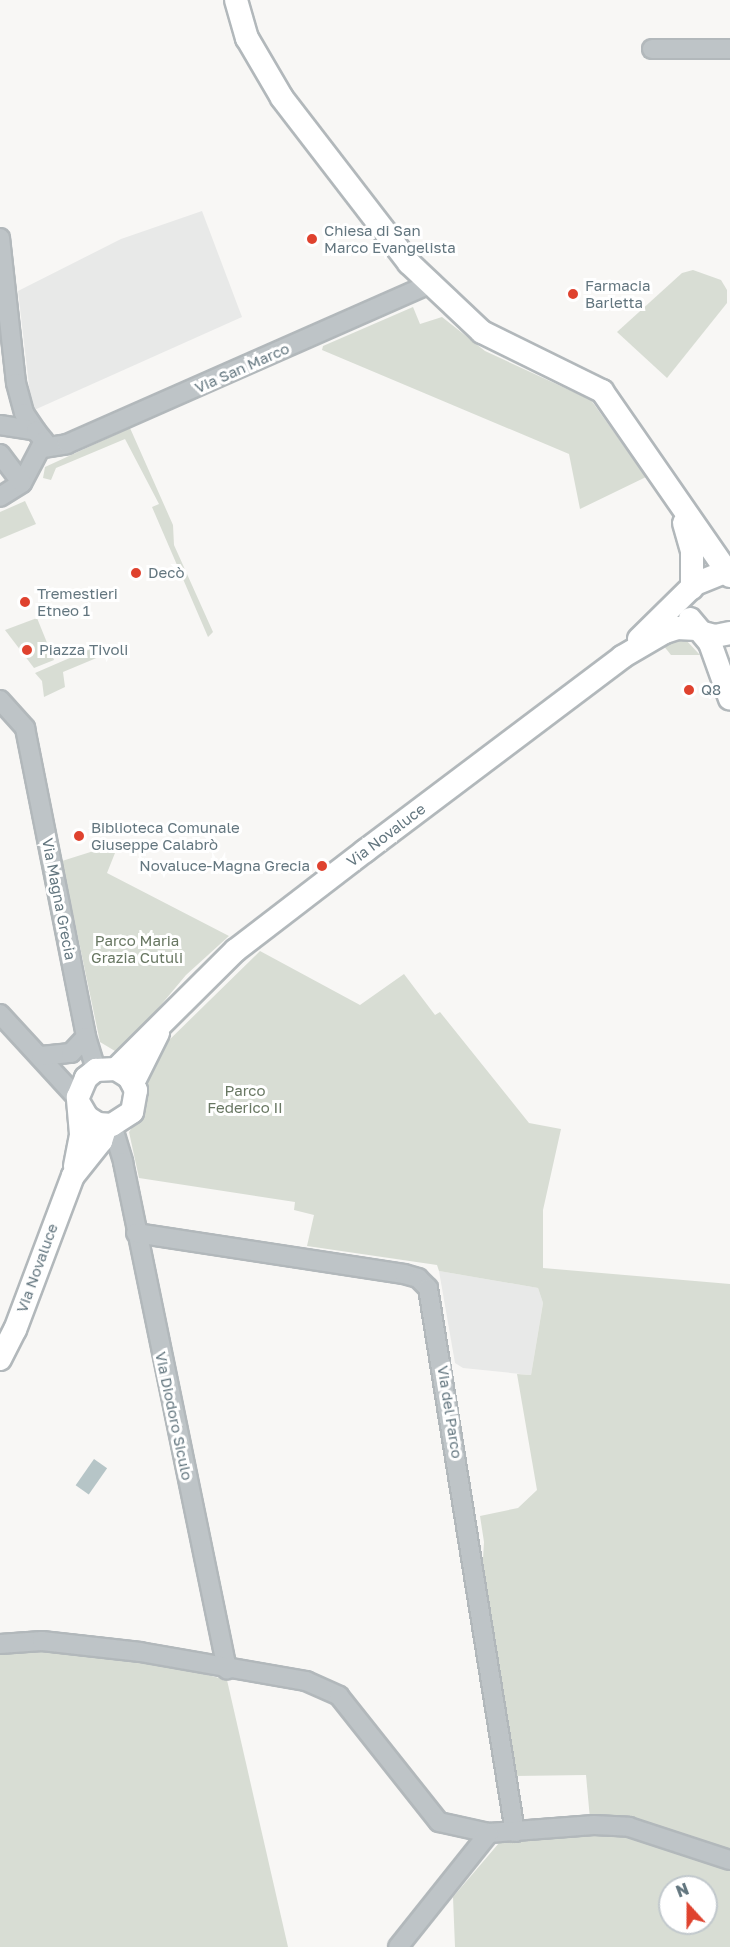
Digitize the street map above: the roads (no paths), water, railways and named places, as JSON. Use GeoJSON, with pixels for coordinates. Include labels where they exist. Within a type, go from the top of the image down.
{"type":"FeatureCollection","features":[{"type":"Feature","properties":{"kind":"main road"},"geometry":{"type":"LineString","coordinates":[[236,0],[248,38],[282,98],[428,285],[482,332],[602,391],[634,432],[678,504],[727,574],[702,579],[622,657]]}},
{"type":"Feature","properties":{"kind":"main road"},"geometry":{"type":"LineString","coordinates":[[678,504],[690,544],[691,589],[688,615],[700,631],[730,699]]}},
{"type":"Feature","properties":{"kind":"main road"},"geometry":{"type":"LineString","coordinates":[[705,545],[730,549]]}},
{"type":"Feature","properties":{"kind":"main road"},"geometry":{"type":"LineString","coordinates":[[622,657],[665,632],[677,628],[700,631],[715,636],[730,633]]}},
{"type":"Feature","properties":{"kind":"main road","name":"Via Novaluce"},"geometry":{"type":"LineString","coordinates":[[108,1075],[162,1025],[236,950],[622,657]]}},
{"type":"Feature","properties":{"kind":"main road"},"geometry":{"type":"LineString","coordinates":[[108,1075],[135,1105],[115,1123],[73,1176],[80,1143],[79,1102],[108,1075]]}},
{"type":"Feature","properties":{"kind":"main road"},"geometry":{"type":"LineString","coordinates":[[79,1102],[87,1117],[115,1123]]}},
{"type":"Feature","properties":{"kind":"main road","name":"Via Novaluce"},"geometry":{"type":"LineString","coordinates":[[0,1359],[15,1330],[73,1176]]}},
{"type":"Feature","properties":{"kind":"street"},"geometry":{"type":"LineString","coordinates":[[652,49],[730,49]]}},
{"type":"Feature","properties":{"kind":"street"},"geometry":{"type":"LineString","coordinates":[[0,238],[16,383],[24,413],[49,448],[22,483],[0,497]]}},
{"type":"Feature","properties":{"kind":"street","name":"Via San Marco"},"geometry":{"type":"LineString","coordinates":[[49,448],[428,285]]}},
{"type":"Feature","properties":{"kind":"street"},"geometry":{"type":"LineString","coordinates":[[0,420],[11,409],[16,383]]}},
{"type":"Feature","properties":{"kind":"street"},"geometry":{"type":"LineString","coordinates":[[0,425],[36,431]]}},
{"type":"Feature","properties":{"kind":"street"},"geometry":{"type":"LineString","coordinates":[[0,454],[22,483]]}},
{"type":"Feature","properties":{"kind":"street","name":"Via Magna Grecia"},"geometry":{"type":"LineString","coordinates":[[0,700],[25,728],[86,1037],[108,1075]]}},
{"type":"Feature","properties":{"kind":"street"},"geometry":{"type":"LineString","coordinates":[[0,1014],[62,1078],[79,1102]]}},
{"type":"Feature","properties":{"kind":"street"},"geometry":{"type":"LineString","coordinates":[[41,1056],[71,1053],[86,1037]]}},
{"type":"Feature","properties":{"kind":"street"},"geometry":{"type":"LineString","coordinates":[[62,1078],[108,1075]]}},
{"type":"Feature","properties":{"kind":"street","name":"Via Diodoro Siculo"},"geometry":{"type":"LineString","coordinates":[[115,1123],[227,1669]]}},
{"type":"Feature","properties":{"kind":"street","name":"Via del Parco"},"geometry":{"type":"LineString","coordinates":[[136,1233],[404,1274],[418,1278],[428,1288],[515,1832]]}},
{"type":"Feature","properties":{"kind":"street"},"geometry":{"type":"LineString","coordinates":[[0,1644],[42,1641],[140,1652],[227,1669],[296,1679],[324,1687],[339,1696],[439,1822],[489,1833],[594,1825],[629,1827],[730,1860]]}},
{"type":"Feature","properties":{"kind":"street"},"geometry":{"type":"LineString","coordinates":[[398,1947],[489,1833]]}},
{"type":"Feature","properties":{"kind":"place","name":"Chiesa di San Marco Evangelista"},"geometry":{"type":"Point","coordinates":[312,239]}},
{"type":"Feature","properties":{"kind":"place","name":"Farmacia Barletta"},"geometry":{"type":"Point","coordinates":[573,294]}},
{"type":"Feature","properties":{"kind":"place","name":"Decò"},"geometry":{"type":"Point","coordinates":[136,573]}},
{"type":"Feature","properties":{"kind":"place","name":"Tremestieri Etneo 1"},"geometry":{"type":"Point","coordinates":[25,602]}},
{"type":"Feature","properties":{"kind":"place","name":"Piazza Tivoli"},"geometry":{"type":"Point","coordinates":[27,650]}},
{"type":"Feature","properties":{"kind":"place","name":"Q8"},"geometry":{"type":"Point","coordinates":[689,690]}},
{"type":"Feature","properties":{"kind":"place","name":"Biblioteca Comunale Giuseppe Calabrò"},"geometry":{"type":"Point","coordinates":[79,836]}},
{"type":"Feature","properties":{"kind":"place","name":"Novaluce-Magna Grecia"},"geometry":{"type":"Point","coordinates":[322,866]}},
{"type":"Feature","properties":{"kind":"park label","name":"Parco Maria Grazia Cutuli"},"geometry":{"type":"Point","coordinates":[137,948]}},
{"type":"Feature","properties":{"kind":"park label","name":"Parco Federico II"},"geometry":{"type":"Point","coordinates":[245,1098]}}]}
